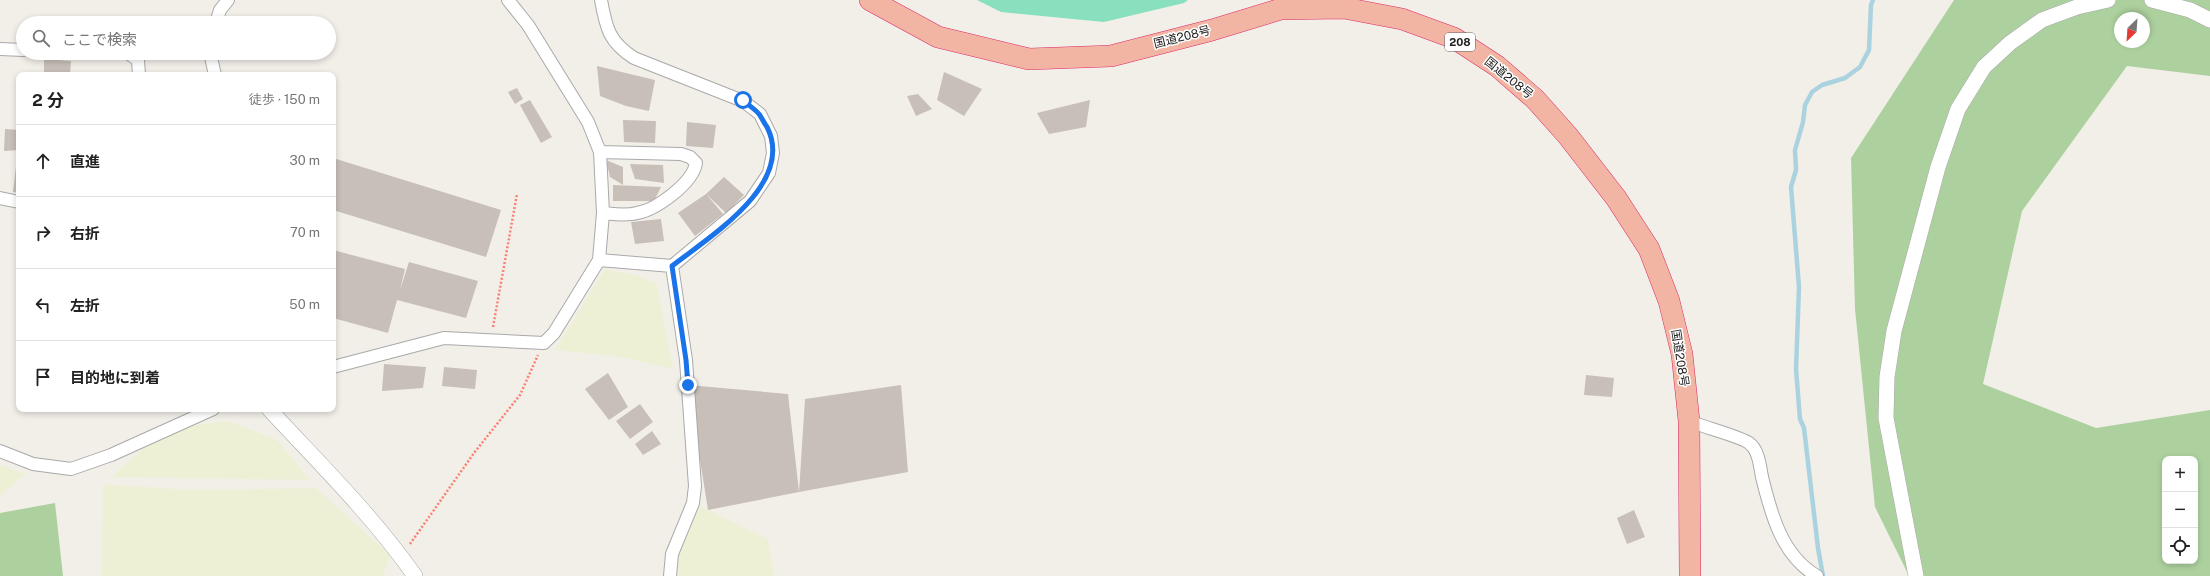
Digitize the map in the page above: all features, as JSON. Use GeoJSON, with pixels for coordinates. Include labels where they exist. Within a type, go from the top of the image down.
{"type":"FeatureCollection","features":[{"type":"Feature","properties":{"kind":"highway","name":"国道208号"},"geometry":{"type":"LineString","coordinates":[[870,0],[938,37],[977,48],[1029,59],[1111,56],[1212,30],[1282,9],[1344,8],[1402,19],[1454,38],[1497,66],[1535,99],[1568,136],[1611,192],[1649,249],[1670,301],[1682,354],[1689,422],[1690,576]]}},
{"type":"Feature","properties":{"kind":"street"},"geometry":{"type":"LineString","coordinates":[[218,16],[220,10],[228,0]]}},
{"type":"Feature","properties":{"kind":"street"},"geometry":{"type":"LineString","coordinates":[[336,366],[444,338],[544,343],[554,333],[599,260],[603,213],[600,152],[588,122],[528,25],[508,0]]}},
{"type":"Feature","properties":{"kind":"street"},"geometry":{"type":"LineString","coordinates":[[599,260],[672,266],[750,201],[769,173],[773,153],[771,136],[760,114],[743,100],[634,58],[622,50],[612,39],[605,23],[601,0]]}},
{"type":"Feature","properties":{"kind":"street"},"geometry":{"type":"LineString","coordinates":[[1916,576],[1886,418],[1887,377],[1894,331],[1938,167],[1958,109],[1984,67],[2010,43],[2042,20],[2077,7],[2108,0]]}},
{"type":"Feature","properties":{"kind":"street"},"geometry":{"type":"LineString","coordinates":[[2152,0],[2190,10],[2210,20]]}},
{"type":"Feature","properties":{"kind":"street"},"geometry":{"type":"LineString","coordinates":[[0,49],[16,50]]}},
{"type":"Feature","properties":{"kind":"street"},"geometry":{"type":"LineString","coordinates":[[138,60],[139,72]]}},
{"type":"Feature","properties":{"kind":"street"},"geometry":{"type":"LineString","coordinates":[[212,60],[214,72]]}},
{"type":"Feature","properties":{"kind":"street"},"geometry":{"type":"LineString","coordinates":[[600,152],[681,154],[690,157],[696,163],[695,170],[680,188],[651,209],[637,214],[603,213]]}},
{"type":"Feature","properties":{"kind":"street"},"geometry":{"type":"LineString","coordinates":[[0,198],[16,201]]}},
{"type":"Feature","properties":{"kind":"street"},"geometry":{"type":"LineString","coordinates":[[670,576],[672,554],[693,503],[695,486],[686,360],[672,266]]}},
{"type":"Feature","properties":{"kind":"street"},"geometry":{"type":"LineString","coordinates":[[0,451],[33,464],[71,469],[111,455],[206,412]]}},
{"type":"Feature","properties":{"kind":"street"},"geometry":{"type":"LineString","coordinates":[[272,412],[325,469],[401,556],[415,576]]}},
{"type":"Feature","properties":{"kind":"street"},"geometry":{"type":"LineString","coordinates":[[1689,422],[1750,443],[1757,455],[1767,497],[1781,536],[1794,558],[1817,576]]}},
{"type":"Feature","properties":{"kind":"path"},"geometry":{"type":"LineString","coordinates":[[491,340],[497,297],[517,194]]}},
{"type":"Feature","properties":{"kind":"path"},"geometry":{"type":"LineString","coordinates":[[401,556],[474,453],[520,395],[544,343]]}},
{"type":"Feature","properties":{"kind":"green space"},"geometry":{"type":"Polygon","coordinates":[[[977,0],[1188,0],[1184,3],[1104,22],[1001,12],[977,0]]]}},
{"type":"Feature","properties":{"kind":"green space"},"geometry":{"type":"Polygon","coordinates":[[[1954,0],[2210,0],[2210,76],[2127,66],[2022,211],[1983,384],[2096,428],[2210,410],[2210,576],[1909,576],[1875,507],[1855,309],[1851,158],[1954,0]]]}},
{"type":"Feature","properties":{"kind":"green space"},"geometry":{"type":"Polygon","coordinates":[[[605,269],[638,276],[657,284],[673,369],[621,357],[555,350],[605,269]]]}},
{"type":"Feature","properties":{"kind":"green space"},"geometry":{"type":"Polygon","coordinates":[[[229,421],[277,440],[310,480],[111,477],[166,429],[229,421]]]}},
{"type":"Feature","properties":{"kind":"green space"},"geometry":{"type":"Polygon","coordinates":[[[0,465],[26,474],[0,496],[0,465]]]}},
{"type":"Feature","properties":{"kind":"green space"},"geometry":{"type":"Polygon","coordinates":[[[103,484],[190,490],[316,488],[390,555],[383,576],[102,576],[103,484]]]}},
{"type":"Feature","properties":{"kind":"green space"},"geometry":{"type":"Polygon","coordinates":[[[55,503],[63,576],[0,576],[0,513],[55,503]]]}},
{"type":"Feature","properties":{"kind":"green space"},"geometry":{"type":"Polygon","coordinates":[[[693,503],[768,539],[774,576],[671,576],[693,503]]]}},
{"type":"Feature","properties":{"kind":"building"},"geometry":{"type":"Polygon","coordinates":[[[44,60],[71,61],[70,72],[44,72],[44,60]]]}},
{"type":"Feature","properties":{"kind":"building"},"geometry":{"type":"Polygon","coordinates":[[[597,66],[655,80],[649,111],[626,106],[600,96],[597,66]]]}},
{"type":"Feature","properties":{"kind":"building"},"geometry":{"type":"Polygon","coordinates":[[[944,72],[982,89],[964,116],[937,100],[944,72]]]}},
{"type":"Feature","properties":{"kind":"building"},"geometry":{"type":"Polygon","coordinates":[[[517,88],[523,99],[515,104],[508,92],[517,88]]]}},
{"type":"Feature","properties":{"kind":"building"},"geometry":{"type":"Polygon","coordinates":[[[918,94],[932,109],[916,116],[907,96],[918,94]]]}},
{"type":"Feature","properties":{"kind":"building"},"geometry":{"type":"Polygon","coordinates":[[[530,100],[552,137],[541,143],[520,105],[530,100]]]}},
{"type":"Feature","properties":{"kind":"building"},"geometry":{"type":"Polygon","coordinates":[[[1090,100],[1086,127],[1049,134],[1037,113],[1090,100]]]}},
{"type":"Feature","properties":{"kind":"building"},"geometry":{"type":"Polygon","coordinates":[[[623,120],[656,121],[655,143],[624,142],[623,120]]]}},
{"type":"Feature","properties":{"kind":"building"},"geometry":{"type":"Polygon","coordinates":[[[687,122],[716,125],[713,148],[686,146],[687,122]]]}},
{"type":"Feature","properties":{"kind":"building"},"geometry":{"type":"Polygon","coordinates":[[[5,129],[16,130],[16,150],[4,151],[5,129]]]}},
{"type":"Feature","properties":{"kind":"building"},"geometry":{"type":"Polygon","coordinates":[[[336,159],[501,210],[486,257],[336,211],[336,159]]]}},
{"type":"Feature","properties":{"kind":"building"},"geometry":{"type":"Polygon","coordinates":[[[606,160],[623,167],[623,185],[610,177],[606,160]]]}},
{"type":"Feature","properties":{"kind":"building"},"geometry":{"type":"Polygon","coordinates":[[[630,164],[663,165],[664,183],[635,179],[630,164]]]}},
{"type":"Feature","properties":{"kind":"building"},"geometry":{"type":"Polygon","coordinates":[[[16,166],[16,192],[13,192],[16,166]]]}},
{"type":"Feature","properties":{"kind":"building"},"geometry":{"type":"Polygon","coordinates":[[[724,177],[744,195],[726,213],[706,194],[724,177]]]}},
{"type":"Feature","properties":{"kind":"building"},"geometry":{"type":"Polygon","coordinates":[[[613,185],[661,187],[654,201],[613,201],[613,185]]]}},
{"type":"Feature","properties":{"kind":"building"},"geometry":{"type":"Polygon","coordinates":[[[706,194],[723,214],[695,236],[678,213],[706,194]]]}},
{"type":"Feature","properties":{"kind":"building"},"geometry":{"type":"Polygon","coordinates":[[[661,219],[664,241],[635,244],[631,222],[661,219]]]}},
{"type":"Feature","properties":{"kind":"building"},"geometry":{"type":"Polygon","coordinates":[[[336,251],[405,269],[400,290],[409,262],[478,281],[466,318],[397,300],[388,333],[336,319],[336,251]]]}},
{"type":"Feature","properties":{"kind":"building"},"geometry":{"type":"Polygon","coordinates":[[[384,364],[426,367],[423,388],[382,391],[384,364]]]}},
{"type":"Feature","properties":{"kind":"building"},"geometry":{"type":"Polygon","coordinates":[[[444,367],[477,370],[475,389],[442,386],[444,367]]]}},
{"type":"Feature","properties":{"kind":"building"},"geometry":{"type":"Polygon","coordinates":[[[608,373],[628,407],[609,420],[585,389],[608,373]]]}},
{"type":"Feature","properties":{"kind":"building"},"geometry":{"type":"Polygon","coordinates":[[[1586,375],[1614,378],[1612,397],[1584,395],[1586,375]]]}},
{"type":"Feature","properties":{"kind":"building"},"geometry":{"type":"Polygon","coordinates":[[[688,385],[788,394],[799,492],[708,510],[688,385]]]}},
{"type":"Feature","properties":{"kind":"building"},"geometry":{"type":"Polygon","coordinates":[[[901,385],[908,472],[799,492],[805,399],[901,385]]]}},
{"type":"Feature","properties":{"kind":"building"},"geometry":{"type":"Polygon","coordinates":[[[640,404],[653,422],[630,439],[616,421],[640,404]]]}},
{"type":"Feature","properties":{"kind":"building"},"geometry":{"type":"Polygon","coordinates":[[[652,431],[661,444],[643,455],[635,444],[652,431]]]}},
{"type":"Feature","properties":{"kind":"building"},"geometry":{"type":"Polygon","coordinates":[[[1634,510],[1645,537],[1627,544],[1617,518],[1634,510]]]}},
{"type":"Feature","properties":{"kind":"waterway"},"geometry":{"type":"LineString","coordinates":[[1823,576],[1818,548],[1804,428],[1800,419],[1796,369],[1799,287],[1791,187],[1796,170],[1795,150],[1803,122],[1805,105],[1812,92],[1822,85],[1845,78],[1860,67],[1869,50],[1871,5],[1873,0]]}},
{"type":"Feature","properties":{"kind":"route"},"geometry":{"type":"LineString","coordinates":[[688,385],[686,360],[672,266],[750,201],[769,173],[773,153],[771,136],[760,114],[743,100]]}}]}
